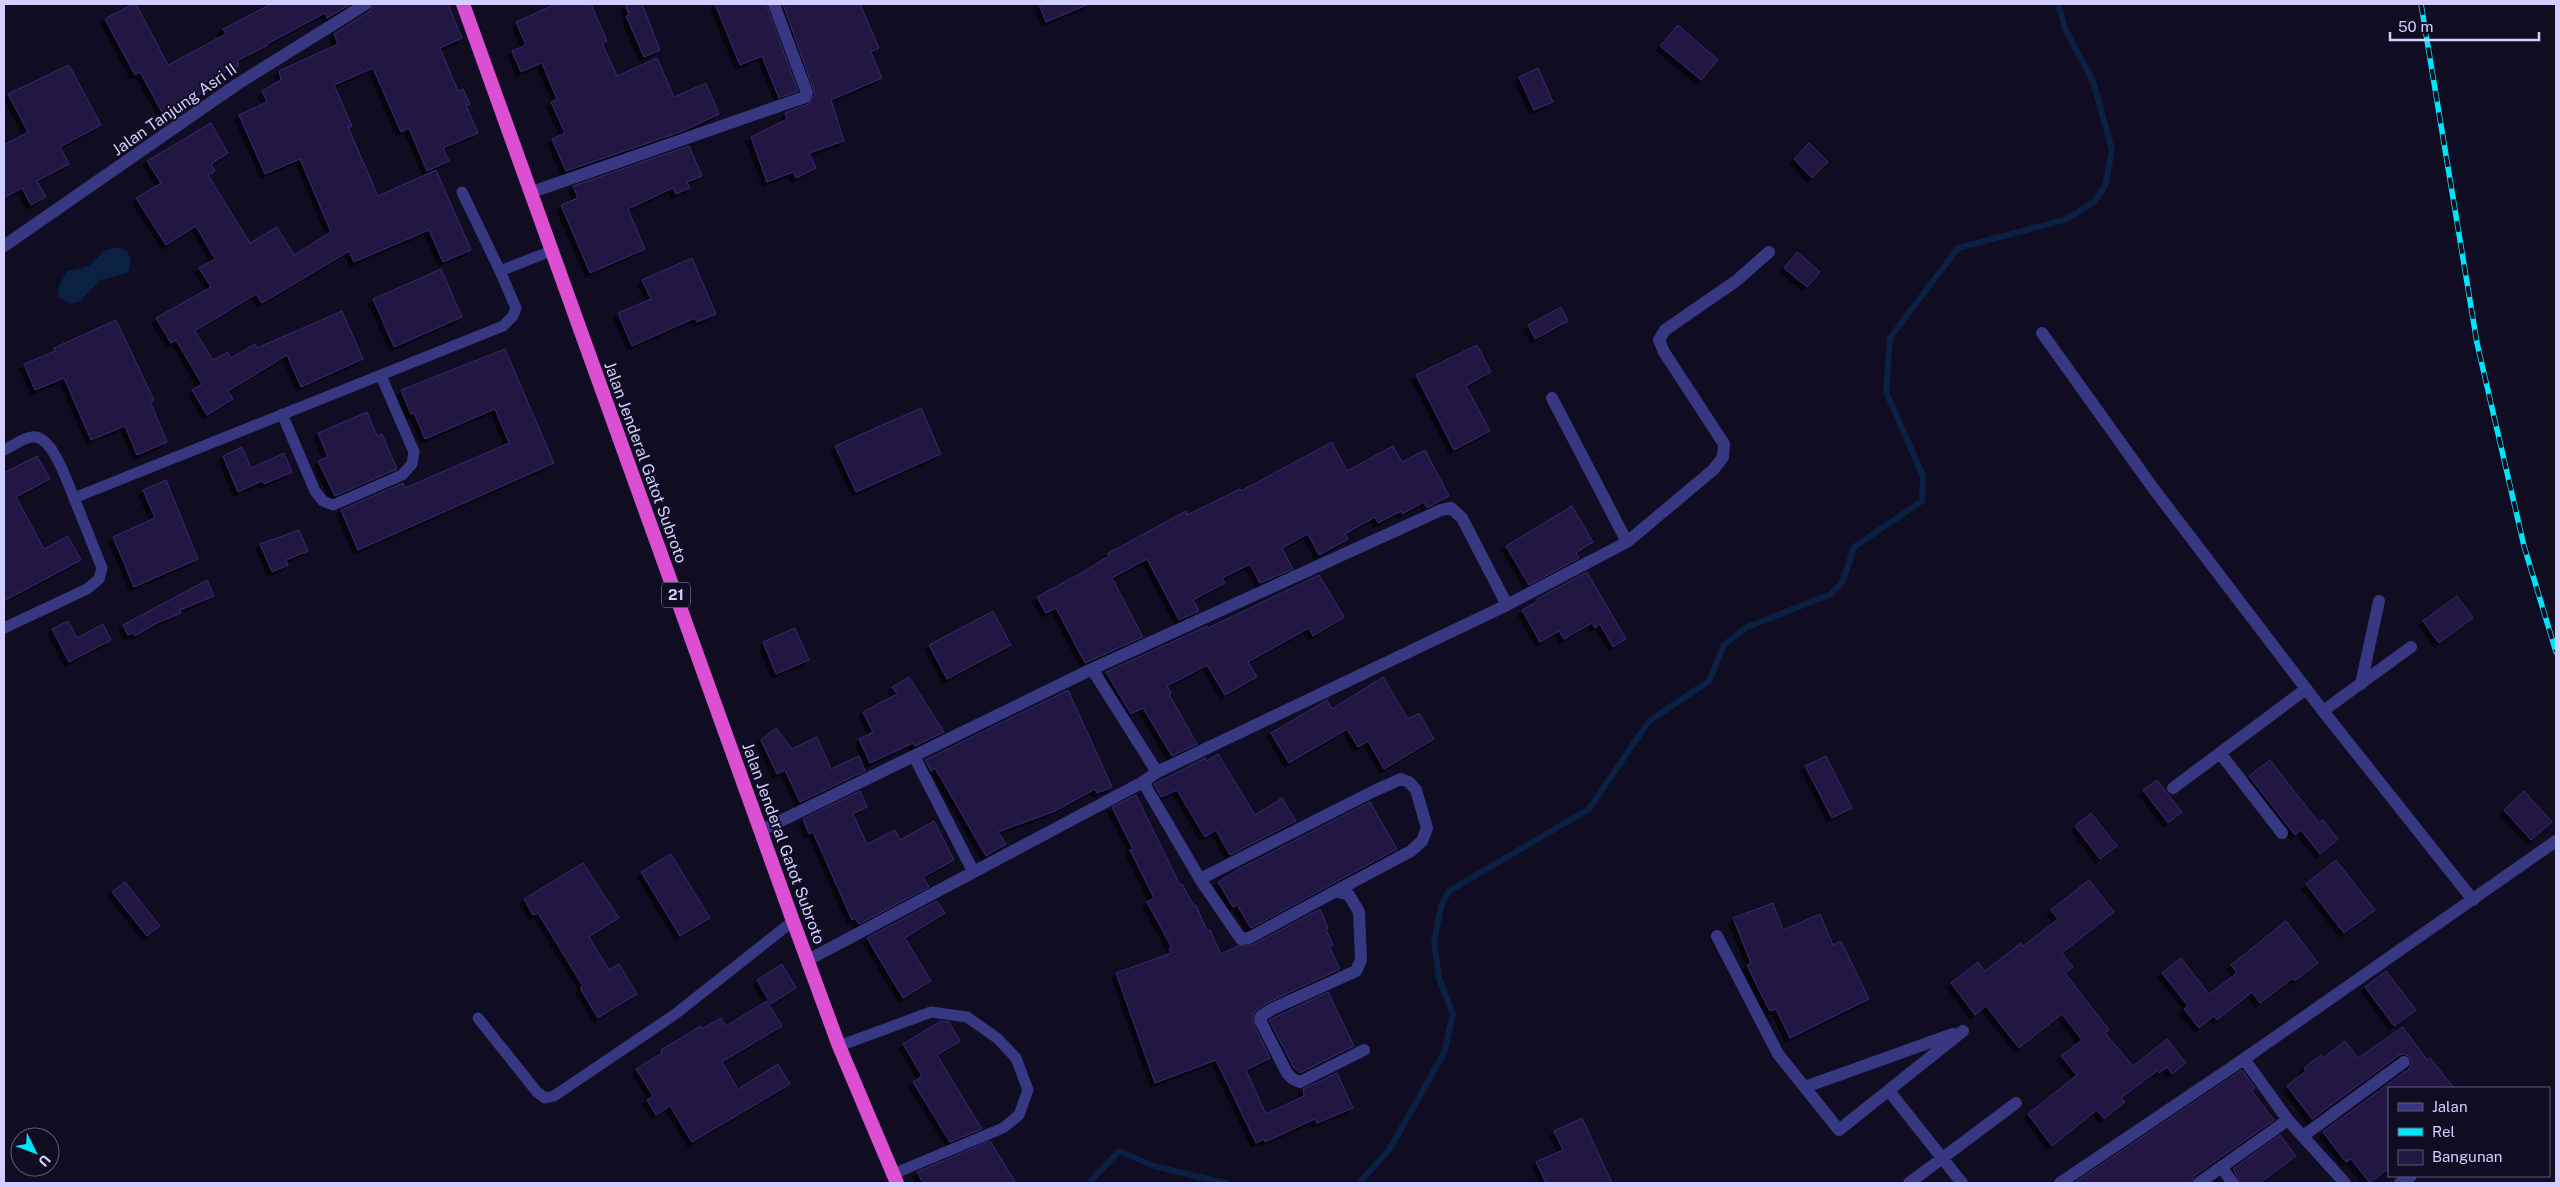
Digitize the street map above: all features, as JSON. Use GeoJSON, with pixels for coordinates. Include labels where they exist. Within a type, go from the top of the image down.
{"type":"FeatureCollection","features":[{"type":"Feature","properties":{"kind":"highway","name":"Jalan Jenderal Gatot Subroto"},"geometry":{"type":"LineString","coordinates":[[463,4],[762,830],[792,921],[839,1046],[895,1179]]}},
{"type":"Feature","properties":{"kind":"street","name":"Jalan Tanjung Asri II"},"geometry":{"type":"LineString","coordinates":[[4,246],[236,85],[366,4]]}},
{"type":"Feature","properties":{"kind":"street"},"geometry":{"type":"LineString","coordinates":[[532,192],[805,97],[807,93],[774,4]]}},
{"type":"Feature","properties":{"kind":"street"},"geometry":{"type":"LineString","coordinates":[[808,960],[1143,782],[1157,772],[1507,605],[1627,542],[1713,470],[1723,457],[1724,444],[1664,352],[1659,340],[1665,330],[1736,281],[1769,252]]}},
{"type":"Feature","properties":{"kind":"street"},"geometry":{"type":"LineString","coordinates":[[2042,333],[2153,488],[2306,690],[2473,900]]}},
{"type":"Feature","properties":{"kind":"street"},"geometry":{"type":"LineString","coordinates":[[1552,398],[1627,542]]}},
{"type":"Feature","properties":{"kind":"street"},"geometry":{"type":"LineString","coordinates":[[762,830],[1092,669],[1441,510],[1451,508],[1462,518],[1507,605]]}},
{"type":"Feature","properties":{"kind":"street"},"geometry":{"type":"LineString","coordinates":[[2361,684],[2379,601]]}},
{"type":"Feature","properties":{"kind":"street"},"geometry":{"type":"LineString","coordinates":[[2323,711],[2411,647]]}},
{"type":"Feature","properties":{"kind":"street"},"geometry":{"type":"LineString","coordinates":[[1092,669],[1157,772]]}},
{"type":"Feature","properties":{"kind":"street"},"geometry":{"type":"LineString","coordinates":[[2173,788],[2306,690]]}},
{"type":"Feature","properties":{"kind":"street"},"geometry":{"type":"LineString","coordinates":[[2220,753],[2282,832]]}},
{"type":"Feature","properties":{"kind":"street"},"geometry":{"type":"LineString","coordinates":[[914,756],[973,871]]}},
{"type":"Feature","properties":{"kind":"street"},"geometry":{"type":"LineString","coordinates":[[1143,782],[1200,879],[1240,939],[1249,938],[1411,851],[1422,841],[1427,828],[1416,790],[1409,782],[1401,779],[1200,879]]}},
{"type":"Feature","properties":{"kind":"street"},"geometry":{"type":"LineString","coordinates":[[2060,1183],[2244,1059],[2556,841]]}},
{"type":"Feature","properties":{"kind":"street"},"geometry":{"type":"LineString","coordinates":[[1336,891],[1349,895],[1359,912],[1361,960],[1356,970],[1272,1008],[1261,1016],[1261,1022],[1287,1073],[1293,1079],[1300,1082],[1364,1050]]}},
{"type":"Feature","properties":{"kind":"street"},"geometry":{"type":"LineString","coordinates":[[1717,936],[1778,1054],[1839,1130],[1963,1030],[1805,1087]]}},
{"type":"Feature","properties":{"kind":"street"},"geometry":{"type":"LineString","coordinates":[[2244,1059],[2288,1120],[2345,1183]]}},
{"type":"Feature","properties":{"kind":"street"},"geometry":{"type":"LineString","coordinates":[[2303,1136],[2404,1062]]}},
{"type":"Feature","properties":{"kind":"street"},"geometry":{"type":"LineString","coordinates":[[1889,1091],[1962,1183]]}},
{"type":"Feature","properties":{"kind":"street"},"geometry":{"type":"LineString","coordinates":[[1909,1183],[2016,1103]]}},
{"type":"Feature","properties":{"kind":"street"},"geometry":{"type":"LineString","coordinates":[[2199,1183],[2288,1120]]}},
{"type":"Feature","properties":{"kind":"street"},"geometry":{"type":"LineString","coordinates":[[2221,1167],[2233,1183]]}},
{"type":"Feature","properties":{"kind":"lane"},"geometry":{"type":"LineString","coordinates":[[74,498],[503,326],[513,316],[516,308],[462,192]]}},
{"type":"Feature","properties":{"kind":"lane"},"geometry":{"type":"LineString","coordinates":[[500,271],[551,251]]}},
{"type":"Feature","properties":{"kind":"lane"},"geometry":{"type":"LineString","coordinates":[[282,414],[315,491],[323,500],[334,505],[402,475],[412,464],[414,452],[381,376]]}},
{"type":"Feature","properties":{"kind":"lane"},"geometry":{"type":"LineString","coordinates":[[4,450],[31,436],[41,437],[49,444],[74,498],[102,568],[99,579],[87,588],[4,628]]}},
{"type":"Feature","properties":{"kind":"lane"},"geometry":{"type":"LineString","coordinates":[[478,1018],[537,1092],[545,1098],[554,1096],[674,1015],[792,921]]}},
{"type":"Feature","properties":{"kind":"lane"},"geometry":{"type":"LineString","coordinates":[[839,1046],[932,1012],[967,1017],[997,1038],[1016,1058],[1028,1090],[1019,1115],[1003,1128],[895,1179]]}},
{"type":"Feature","properties":{"kind":"water"},"geometry":{"type":"Polygon","coordinates":[[[115,247],[127,251],[131,259],[128,273],[100,280],[80,301],[70,304],[58,296],[60,284],[67,271],[89,266],[104,251],[115,247]]]}},
{"type":"Feature","properties":{"kind":"building"},"geometry":{"type":"Polygon","coordinates":[[[136,4],[168,65],[226,34],[223,29],[271,4],[351,4],[327,18],[325,13],[237,61],[239,65],[202,84],[206,91],[163,114],[140,72],[135,75],[105,19],[136,4]]]}},
{"type":"Feature","properties":{"kind":"building"},"geometry":{"type":"Polygon","coordinates":[[[374,4],[448,4],[462,38],[440,48],[458,91],[463,89],[470,104],[466,105],[478,133],[443,148],[449,161],[427,171],[409,128],[401,132],[373,68],[334,85],[352,126],[348,127],[378,196],[436,170],[471,250],[443,262],[429,230],[354,262],[349,251],[262,303],[256,294],[195,331],[213,360],[228,352],[231,358],[255,344],[257,348],[342,311],[363,359],[301,387],[287,355],[228,391],[233,399],[207,415],[192,390],[202,384],[176,340],[171,343],[156,318],[211,287],[199,268],[215,259],[196,226],[166,245],[136,198],[161,183],[147,161],[211,123],[228,153],[211,164],[215,171],[208,175],[250,243],[277,227],[294,255],[331,232],[300,159],[265,174],[239,115],[267,102],[262,91],[281,80],[279,71],[338,44],[334,34],[370,11],[374,4]]]}},
{"type":"Feature","properties":{"kind":"building"},"geometry":{"type":"Polygon","coordinates":[[[556,4],[591,4],[607,41],[602,43],[617,76],[657,58],[674,97],[706,83],[719,114],[683,131],[566,171],[552,139],[565,133],[551,102],[557,99],[542,63],[521,72],[512,51],[526,45],[516,22],[556,4]]]}},
{"type":"Feature","properties":{"kind":"building"},"geometry":{"type":"Polygon","coordinates":[[[625,4],[642,4],[660,50],[644,57],[626,16],[629,15],[625,4]]]}},
{"type":"Feature","properties":{"kind":"building"},"geometry":{"type":"Polygon","coordinates":[[[715,4],[766,4],[798,91],[779,98],[762,56],[740,65],[715,4]]]}},
{"type":"Feature","properties":{"kind":"building"},"geometry":{"type":"Polygon","coordinates":[[[783,4],[860,4],[879,48],[871,52],[882,78],[831,100],[844,141],[809,153],[816,168],[796,178],[793,172],[767,182],[751,137],[787,119],[785,113],[808,104],[815,94],[783,4]]]}},
{"type":"Feature","properties":{"kind":"building"},"geometry":{"type":"Polygon","coordinates":[[[1039,4],[1089,4],[1046,22],[1039,4]]]}},
{"type":"Feature","properties":{"kind":"building"},"geometry":{"type":"Polygon","coordinates":[[[1678,25],[1718,60],[1701,80],[1660,46],[1678,25]]]}},
{"type":"Feature","properties":{"kind":"building"},"geometry":{"type":"Polygon","coordinates":[[[69,65],[101,125],[60,147],[69,164],[37,181],[46,197],[31,205],[22,188],[4,198],[4,145],[28,132],[8,94],[69,65]]]}},
{"type":"Feature","properties":{"kind":"building"},"geometry":{"type":"Polygon","coordinates":[[[1538,68],[1553,102],[1534,110],[1519,77],[1538,68]]]}},
{"type":"Feature","properties":{"kind":"building"},"geometry":{"type":"Polygon","coordinates":[[[1809,143],[1828,162],[1812,178],[1794,159],[1809,143]]]}},
{"type":"Feature","properties":{"kind":"building"},"geometry":{"type":"Polygon","coordinates":[[[689,146],[702,176],[687,182],[690,188],[676,194],[673,188],[628,209],[645,249],[590,273],[561,205],[578,198],[573,186],[689,146]]]}},
{"type":"Feature","properties":{"kind":"building"},"geometry":{"type":"Polygon","coordinates":[[[1797,252],[1820,272],[1807,287],[1784,268],[1797,252]]]}},
{"type":"Feature","properties":{"kind":"building"},"geometry":{"type":"Polygon","coordinates":[[[692,258],[716,314],[697,322],[695,318],[632,346],[618,313],[651,299],[642,280],[692,258]]]}},
{"type":"Feature","properties":{"kind":"building"},"geometry":{"type":"Polygon","coordinates":[[[441,269],[462,317],[394,347],[373,299],[441,269]]]}},
{"type":"Feature","properties":{"kind":"building"},"geometry":{"type":"Polygon","coordinates":[[[1561,307],[1568,321],[1535,339],[1528,325],[1561,307]]]}},
{"type":"Feature","properties":{"kind":"building"},"geometry":{"type":"Polygon","coordinates":[[[116,320],[154,400],[150,401],[167,442],[137,455],[125,426],[91,440],[64,378],[35,390],[24,364],[55,351],[54,348],[116,320]]]}},
{"type":"Feature","properties":{"kind":"building"},"geometry":{"type":"Polygon","coordinates":[[[1477,345],[1491,372],[1466,386],[1490,431],[1454,450],[1416,375],[1477,345]]]}},
{"type":"Feature","properties":{"kind":"building"},"geometry":{"type":"Polygon","coordinates":[[[505,349],[554,463],[358,550],[341,510],[403,483],[405,488],[509,443],[495,409],[425,439],[414,413],[411,414],[401,390],[505,349]]]}},
{"type":"Feature","properties":{"kind":"building"},"geometry":{"type":"Polygon","coordinates":[[[921,408],[941,454],[856,492],[835,446],[921,408]]]}},
{"type":"Feature","properties":{"kind":"building"},"geometry":{"type":"Polygon","coordinates":[[[367,412],[377,436],[382,434],[397,469],[335,496],[318,461],[328,457],[318,433],[367,412]]]}},
{"type":"Feature","properties":{"kind":"building"},"geometry":{"type":"Polygon","coordinates":[[[1332,442],[1347,471],[1393,446],[1402,462],[1425,450],[1449,496],[1427,508],[1424,502],[1402,514],[1401,511],[1378,523],[1375,517],[1345,534],[1348,539],[1319,555],[1308,534],[1282,548],[1293,569],[1260,583],[1250,564],[1222,578],[1225,583],[1193,600],[1199,611],[1179,620],[1147,559],[1112,578],[1143,637],[1085,663],[1056,608],[1046,613],[1037,597],[1109,556],[1107,554],[1186,511],[1187,515],[1240,489],[1241,491],[1332,442]]]}},
{"type":"Feature","properties":{"kind":"building"},"geometry":{"type":"Polygon","coordinates":[[[242,447],[251,468],[284,453],[292,472],[264,484],[262,481],[238,492],[223,456],[242,447]]]}},
{"type":"Feature","properties":{"kind":"building"},"geometry":{"type":"Polygon","coordinates":[[[37,456],[50,479],[16,497],[44,549],[68,536],[81,560],[4,601],[4,473],[37,456]]]}},
{"type":"Feature","properties":{"kind":"building"},"geometry":{"type":"Polygon","coordinates":[[[166,480],[198,559],[134,587],[113,537],[155,518],[143,490],[166,480]]]}},
{"type":"Feature","properties":{"kind":"building"},"geometry":{"type":"Polygon","coordinates":[[[1572,506],[1593,542],[1576,553],[1579,558],[1529,585],[1506,546],[1572,506]]]}},
{"type":"Feature","properties":{"kind":"building"},"geometry":{"type":"Polygon","coordinates":[[[299,530],[308,551],[286,560],[288,565],[272,572],[260,544],[299,530]]]}},
{"type":"Feature","properties":{"kind":"building"},"geometry":{"type":"Polygon","coordinates":[[[1587,572],[1626,639],[1613,647],[1600,624],[1595,628],[1592,623],[1564,639],[1559,631],[1540,642],[1522,610],[1538,601],[1537,599],[1587,572]]]}},
{"type":"Feature","properties":{"kind":"building"},"geometry":{"type":"Polygon","coordinates":[[[1319,575],[1344,617],[1313,636],[1309,628],[1248,662],[1257,677],[1225,695],[1207,665],[1167,686],[1171,693],[1169,694],[1197,744],[1172,756],[1143,708],[1131,714],[1106,672],[1207,626],[1208,628],[1319,575]]]}},
{"type":"Feature","properties":{"kind":"building"},"geometry":{"type":"Polygon","coordinates":[[[207,580],[214,596],[180,610],[181,613],[157,623],[135,636],[133,633],[128,635],[123,625],[207,580]]]}},
{"type":"Feature","properties":{"kind":"building"},"geometry":{"type":"Polygon","coordinates":[[[2457,596],[2473,618],[2439,643],[2423,621],[2457,596]]]}},
{"type":"Feature","properties":{"kind":"building"},"geometry":{"type":"Polygon","coordinates":[[[993,611],[1011,645],[947,679],[929,645],[993,611]]]}},
{"type":"Feature","properties":{"kind":"building"},"geometry":{"type":"Polygon","coordinates":[[[68,621],[77,638],[103,624],[111,640],[69,662],[52,629],[68,621]]]}},
{"type":"Feature","properties":{"kind":"building"},"geometry":{"type":"Polygon","coordinates":[[[795,628],[809,660],[776,674],[763,642],[795,628]]]}},
{"type":"Feature","properties":{"kind":"building"},"geometry":{"type":"Polygon","coordinates":[[[909,677],[944,732],[915,746],[913,743],[870,763],[859,739],[873,732],[863,712],[897,694],[892,687],[909,677]]]}},
{"type":"Feature","properties":{"kind":"building"},"geometry":{"type":"Polygon","coordinates":[[[1383,677],[1408,719],[1419,713],[1434,739],[1384,769],[1368,741],[1358,747],[1347,729],[1289,763],[1271,733],[1327,700],[1332,709],[1383,677]]]}},
{"type":"Feature","properties":{"kind":"building"},"geometry":{"type":"Polygon","coordinates":[[[1068,690],[1112,787],[1097,793],[1095,789],[1055,811],[998,832],[1006,844],[986,856],[935,768],[931,771],[925,760],[1068,690]]]}},
{"type":"Feature","properties":{"kind":"building"},"geometry":{"type":"Polygon","coordinates":[[[776,728],[792,749],[817,737],[831,769],[859,756],[865,771],[800,802],[785,770],[777,774],[761,740],[776,728]]]}},
{"type":"Feature","properties":{"kind":"building"},"geometry":{"type":"Polygon","coordinates":[[[1218,754],[1255,815],[1282,798],[1296,821],[1230,855],[1216,830],[1205,837],[1177,790],[1161,797],[1154,784],[1205,758],[1207,761],[1218,754]]]}},
{"type":"Feature","properties":{"kind":"building"},"geometry":{"type":"Polygon","coordinates":[[[1826,756],[1852,808],[1832,818],[1805,766],[1826,756]]]}},
{"type":"Feature","properties":{"kind":"building"},"geometry":{"type":"Polygon","coordinates":[[[2270,760],[2319,823],[2323,820],[2338,839],[2320,854],[2301,830],[2295,835],[2249,776],[2270,760]]]}},
{"type":"Feature","properties":{"kind":"building"},"geometry":{"type":"Polygon","coordinates":[[[2157,780],[2182,812],[2168,823],[2143,790],[2157,780]]]}},
{"type":"Feature","properties":{"kind":"building"},"geometry":{"type":"Polygon","coordinates":[[[860,791],[867,807],[853,814],[867,844],[895,830],[900,840],[934,821],[954,860],[923,877],[929,887],[859,924],[855,918],[852,920],[813,832],[809,834],[803,819],[860,791]]]}},
{"type":"Feature","properties":{"kind":"building"},"geometry":{"type":"Polygon","coordinates":[[[2524,791],[2552,822],[2531,840],[2504,810],[2524,791]]]}},
{"type":"Feature","properties":{"kind":"building"},"geometry":{"type":"Polygon","coordinates":[[[1136,795],[1180,885],[1182,884],[1194,906],[1196,905],[1207,931],[1210,930],[1221,954],[1238,946],[1253,945],[1320,909],[1333,945],[1329,946],[1340,969],[1269,1002],[1254,1012],[1254,1025],[1270,1058],[1246,1070],[1266,1114],[1304,1096],[1303,1089],[1337,1073],[1353,1108],[1317,1123],[1315,1119],[1265,1142],[1264,1139],[1256,1143],[1216,1060],[1155,1083],[1116,973],[1171,953],[1169,949],[1172,948],[1147,902],[1154,898],[1130,850],[1133,849],[1112,807],[1136,795]]]}},
{"type":"Feature","properties":{"kind":"building"},"geometry":{"type":"Polygon","coordinates":[[[1370,802],[1397,849],[1251,928],[1237,905],[1233,907],[1218,882],[1239,869],[1370,802]]]}},
{"type":"Feature","properties":{"kind":"building"},"geometry":{"type":"Polygon","coordinates":[[[2091,813],[2117,846],[2100,859],[2075,826],[2091,813]]]}},
{"type":"Feature","properties":{"kind":"building"},"geometry":{"type":"Polygon","coordinates":[[[671,854],[710,918],[680,936],[641,872],[671,854]]]}},
{"type":"Feature","properties":{"kind":"building"},"geometry":{"type":"Polygon","coordinates":[[[2336,860],[2375,910],[2344,933],[2306,884],[2336,860]]]}},
{"type":"Feature","properties":{"kind":"building"},"geometry":{"type":"Polygon","coordinates":[[[583,863],[619,918],[589,937],[609,970],[619,964],[637,994],[598,1018],[580,988],[583,986],[538,913],[533,915],[524,899],[583,863]]]}},
{"type":"Feature","properties":{"kind":"building"},"geometry":{"type":"Polygon","coordinates":[[[2089,880],[2114,912],[2062,953],[2073,967],[2065,973],[2109,1030],[2105,1033],[2133,1066],[2167,1039],[2186,1063],[2172,1074],[2167,1067],[2159,1073],[2157,1071],[2121,1098],[2125,1102],[2104,1119],[2097,1110],[2052,1146],[2028,1114],[2077,1075],[2061,1056],[2082,1040],[2062,1014],[2019,1048],[1986,1006],[1975,1015],[1951,983],[1978,962],[1985,971],[2021,943],[2023,946],[2058,919],[2051,910],[2089,880]]]}},
{"type":"Feature","properties":{"kind":"building"},"geometry":{"type":"Polygon","coordinates":[[[125,882],[160,926],[147,936],[112,892],[125,882]]]}},
{"type":"Feature","properties":{"kind":"building"},"geometry":{"type":"Polygon","coordinates":[[[937,901],[945,913],[905,938],[931,981],[903,998],[867,938],[937,901]]]}},
{"type":"Feature","properties":{"kind":"building"},"geometry":{"type":"Polygon","coordinates":[[[1773,903],[1783,930],[1820,914],[1833,945],[1841,941],[1869,999],[1790,1038],[1776,1009],[1770,1011],[1747,965],[1751,963],[1733,918],[1773,903]]]}},
{"type":"Feature","properties":{"kind":"building"},"geometry":{"type":"Polygon","coordinates":[[[2286,921],[2318,963],[2295,981],[2293,978],[2260,1003],[2252,992],[2217,1020],[2214,1016],[2199,1028],[2184,1009],[2188,1006],[2162,973],[2181,958],[2209,994],[2237,973],[2231,965],[2286,921]]]}},
{"type":"Feature","properties":{"kind":"building"},"geometry":{"type":"Polygon","coordinates":[[[782,964],[796,988],[771,1004],[757,980],[782,964]]]}},
{"type":"Feature","properties":{"kind":"building"},"geometry":{"type":"Polygon","coordinates":[[[2386,971],[2416,1010],[2394,1026],[2365,987],[2386,971]]]}},
{"type":"Feature","properties":{"kind":"building"},"geometry":{"type":"Polygon","coordinates":[[[1328,992],[1354,1046],[1300,1073],[1294,1068],[1269,1020],[1328,992]]]}},
{"type":"Feature","properties":{"kind":"building"},"geometry":{"type":"Polygon","coordinates":[[[767,1001],[782,1026],[722,1062],[738,1089],[778,1064],[790,1084],[692,1142],[670,1106],[656,1115],[647,1100],[653,1096],[636,1069],[662,1053],[661,1050],[701,1026],[702,1029],[721,1018],[726,1026],[767,1001]]]}},
{"type":"Feature","properties":{"kind":"building"},"geometry":{"type":"Polygon","coordinates":[[[941,1021],[949,1022],[960,1041],[937,1055],[982,1129],[950,1142],[913,1082],[922,1076],[903,1044],[941,1021]]]}},
{"type":"Feature","properties":{"kind":"building"},"geometry":{"type":"Polygon","coordinates":[[[2403,1027],[2427,1060],[2430,1058],[2453,1087],[2388,1087],[2388,1169],[2370,1183],[2351,1159],[2346,1162],[2323,1132],[2409,1069],[2412,1062],[2410,1057],[2404,1054],[2399,1055],[2312,1119],[2287,1086],[2306,1071],[2304,1068],[2321,1055],[2323,1058],[2345,1041],[2358,1058],[2403,1027]]]}},
{"type":"Feature","properties":{"kind":"building"},"geometry":{"type":"Polygon","coordinates":[[[2242,1070],[2255,1088],[2251,1090],[2274,1120],[2194,1176],[2191,1183],[2074,1183],[2242,1070]]]}},
{"type":"Feature","properties":{"kind":"building"},"geometry":{"type":"Polygon","coordinates":[[[1582,1118],[1612,1183],[1546,1183],[1536,1162],[1563,1150],[1554,1131],[1582,1118]]]}},
{"type":"Feature","properties":{"kind":"building"},"geometry":{"type":"Polygon","coordinates":[[[2280,1135],[2296,1156],[2260,1183],[2241,1183],[2233,1169],[2280,1135]]]}},
{"type":"Feature","properties":{"kind":"building"},"geometry":{"type":"Polygon","coordinates":[[[990,1141],[1016,1183],[923,1183],[917,1172],[990,1141]]]}},
{"type":"Feature","properties":{"kind":"waterway"},"geometry":{"type":"LineString","coordinates":[[1359,1183],[1389,1150],[1444,1053],[1453,1014],[1439,978],[1434,942],[1441,906],[1449,891],[1589,809],[1649,721],[1709,681],[1724,645],[1745,628],[1831,594],[1843,581],[1854,547],[1922,501],[1923,476],[1886,392],[1890,338],[1958,248],[2067,219],[2095,201],[2105,186],[2112,150],[2093,81],[2066,31],[2058,4]]}},
{"type":"Feature","properties":{"kind":"waterway"},"geometry":{"type":"LineString","coordinates":[[1089,1183],[1119,1151],[1154,1166],[1225,1183]]}},
{"type":"Feature","properties":{"kind":"railway"},"geometry":{"type":"LineString","coordinates":[[2421,4],[2477,343],[2524,546],[2556,652]]}}]}
